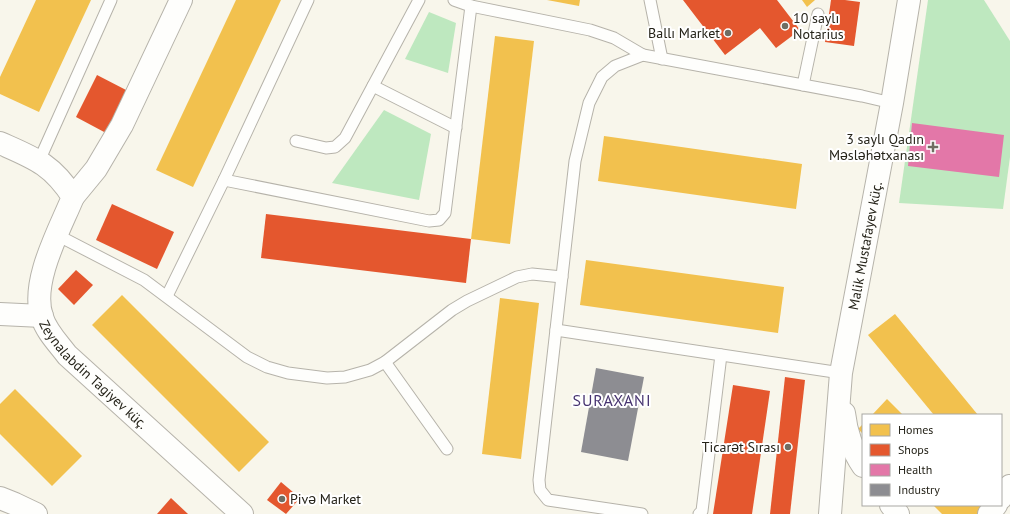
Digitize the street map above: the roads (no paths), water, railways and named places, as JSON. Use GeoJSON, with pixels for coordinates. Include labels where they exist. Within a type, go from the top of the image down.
{"type":"FeatureCollection","features":[{"type":"Feature","properties":{"kind":"street","name":"Zeynalabdin Tagiyev küç."},"geometry":{"type":"LineString","coordinates":[[180,0],[122,125],[96,169],[73,197],[44,266],[39,297],[42,316],[53,337],[67,355],[242,514]]}},
{"type":"Feature","properties":{"kind":"street","name":"Malik Mustafayev küç."},"geometry":{"type":"LineString","coordinates":[[841,374],[892,103],[908,0]]}},
{"type":"Feature","properties":{"kind":"street"},"geometry":{"type":"LineString","coordinates":[[0,143],[39,161],[53,172],[65,185],[73,197]]}},
{"type":"Feature","properties":{"kind":"street"},"geometry":{"type":"LineString","coordinates":[[0,314],[42,316]]}},
{"type":"Feature","properties":{"kind":"street"},"geometry":{"type":"LineString","coordinates":[[841,374],[846,424],[851,442],[862,464]]}},
{"type":"Feature","properties":{"kind":"street"},"geometry":{"type":"LineString","coordinates":[[830,514],[841,374]]}},
{"type":"Feature","properties":{"kind":"street"},"geometry":{"type":"LineString","coordinates":[[1002,497],[1010,486]]}},
{"type":"Feature","properties":{"kind":"street"},"geometry":{"type":"LineString","coordinates":[[0,498],[36,514]]}},
{"type":"Feature","properties":{"kind":"street"},"geometry":{"type":"LineString","coordinates":[[891,506],[898,514]]}},
{"type":"Feature","properties":{"kind":"street"},"geometry":{"type":"LineString","coordinates":[[989,514],[995,506]]}},
{"type":"Feature","properties":{"kind":"lane"},"geometry":{"type":"LineString","coordinates":[[39,161],[111,0]]}},
{"type":"Feature","properties":{"kind":"lane"},"geometry":{"type":"LineString","coordinates":[[167,296],[224,180],[308,0]]}},
{"type":"Feature","properties":{"kind":"lane"},"geometry":{"type":"LineString","coordinates":[[296,141],[326,148],[335,147],[345,138],[419,0]]}},
{"type":"Feature","properties":{"kind":"lane"},"geometry":{"type":"LineString","coordinates":[[454,0],[471,6],[590,30],[614,38],[643,55],[892,103]]}},
{"type":"Feature","properties":{"kind":"lane"},"geometry":{"type":"LineString","coordinates":[[650,0],[662,59]]}},
{"type":"Feature","properties":{"kind":"lane"},"geometry":{"type":"LineString","coordinates":[[224,180],[429,221],[439,220],[445,213],[471,6]]}},
{"type":"Feature","properties":{"kind":"lane"},"geometry":{"type":"LineString","coordinates":[[803,85],[818,14]]}},
{"type":"Feature","properties":{"kind":"lane"},"geometry":{"type":"LineString","coordinates":[[642,514],[548,500],[540,490],[539,480],[575,161],[589,103],[602,77],[615,66],[643,55]]}},
{"type":"Feature","properties":{"kind":"lane"},"geometry":{"type":"LineString","coordinates":[[373,86],[456,128]]}},
{"type":"Feature","properties":{"kind":"lane"},"geometry":{"type":"LineString","coordinates":[[57,235],[144,280],[247,357],[267,367],[288,373],[333,378],[345,377],[370,370],[385,362],[452,310],[466,301],[517,277],[532,274],[562,277]]}},
{"type":"Feature","properties":{"kind":"lane"},"geometry":{"type":"LineString","coordinates":[[556,330],[841,374]]}},
{"type":"Feature","properties":{"kind":"lane"},"geometry":{"type":"LineString","coordinates":[[699,514],[702,511],[721,355]]}},
{"type":"Feature","properties":{"kind":"lane"},"geometry":{"type":"LineString","coordinates":[[385,362],[447,449]]}},
{"type":"Feature","properties":{"kind":"place","name":"10 saylı Notarius"},"geometry":{"type":"Point","coordinates":[785,26]}},
{"type":"Feature","properties":{"kind":"place","name":"Ballı Market"},"geometry":{"type":"Point","coordinates":[728,33]}},
{"type":"Feature","properties":{"kind":"place","name":"3 saylı Qadın Məsləhətxanası"},"geometry":{"type":"Point","coordinates":[933,147]}},
{"type":"Feature","properties":{"kind":"place","name":"Ticarət Sırası"},"geometry":{"type":"Point","coordinates":[788,447]}},
{"type":"Feature","properties":{"kind":"place","name":"Pivə Market"},"geometry":{"type":"Point","coordinates":[282,499]}},
{"type":"Feature","properties":{"kind":"district","name":"SURAXANI"},"geometry":{"type":"Point","coordinates":[612,400]}}]}
